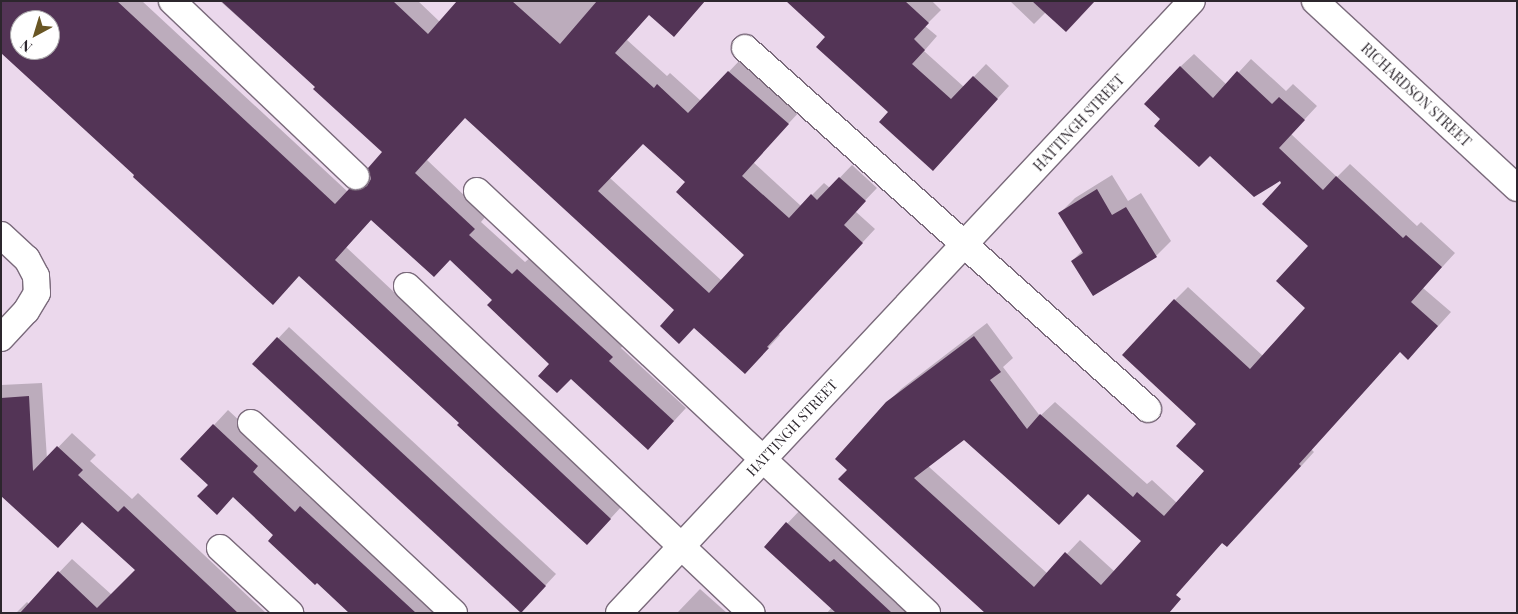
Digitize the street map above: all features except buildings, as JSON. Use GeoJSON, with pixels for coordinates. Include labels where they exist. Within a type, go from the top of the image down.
{"type":"FeatureCollection","features":[{"type":"Feature","properties":{"kind":"street"},"geometry":{"type":"LineString","coordinates":[[172,1],[356,176]]}},
{"type":"Feature","properties":{"kind":"street","name":"HATTINGH STREET"},"geometry":{"type":"LineString","coordinates":[[619,613],[1192,1]]}},
{"type":"Feature","properties":{"kind":"street","name":"RICHARDSON STREET"},"geometry":{"type":"LineString","coordinates":[[1314,1],[1517,188]]}},
{"type":"Feature","properties":{"kind":"street"},"geometry":{"type":"LineString","coordinates":[[745,48],[1148,409]]}},
{"type":"Feature","properties":{"kind":"street"},"geometry":{"type":"LineString","coordinates":[[477,191],[927,613]]}},
{"type":"Feature","properties":{"kind":"street"},"geometry":{"type":"LineString","coordinates":[[1,235],[27,259],[36,276],[37,292],[26,310],[1,338]]}},
{"type":"Feature","properties":{"kind":"street"},"geometry":{"type":"LineString","coordinates":[[407,286],[752,613]]}},
{"type":"Feature","properties":{"kind":"street"},"geometry":{"type":"LineString","coordinates":[[251,423],[454,613]]}},
{"type":"Feature","properties":{"kind":"street"},"geometry":{"type":"LineString","coordinates":[[220,548],[290,613]]}}]}
